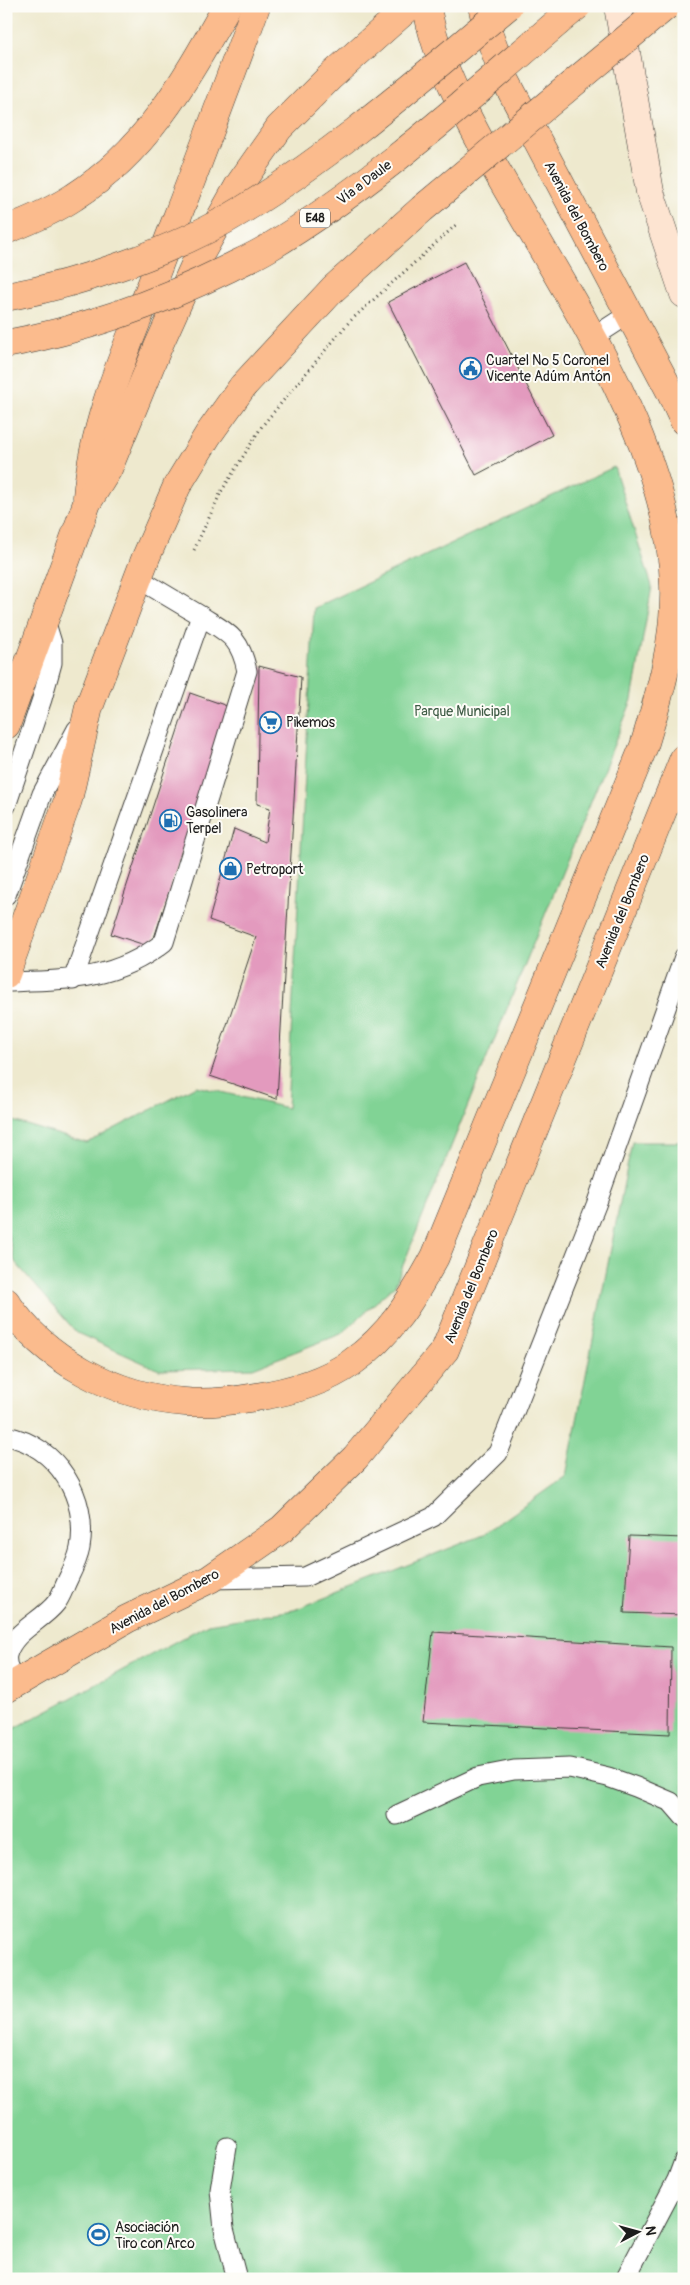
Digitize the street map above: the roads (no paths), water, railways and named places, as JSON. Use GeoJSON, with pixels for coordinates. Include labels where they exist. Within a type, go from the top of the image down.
{"type":"FeatureCollection","features":[{"type":"Feature","properties":{"kind":"main road"},"geometry":{"type":"LineString","coordinates":[[6,230],[75,197],[117,163],[153,126],[174,95],[226,6]]}},
{"type":"Feature","properties":{"kind":"main road"},"geometry":{"type":"LineString","coordinates":[[87,503],[90,464],[108,401],[256,6]]}},
{"type":"Feature","properties":{"kind":"main road"},"geometry":{"type":"LineString","coordinates":[[6,725],[87,503],[108,468],[158,347],[198,258],[239,185],[279,128],[329,78],[410,6]]}},
{"type":"Feature","properties":{"kind":"main road"},"geometry":{"type":"LineString","coordinates":[[6,1302],[18,1320],[46,1348],[77,1368],[109,1383],[148,1397],[186,1402],[227,1402],[275,1394],[312,1383],[350,1364],[382,1338],[410,1303],[434,1257],[644,746],[663,686],[672,634],[674,584],[667,529],[653,471],[633,421],[592,338],[489,157],[460,99],[448,74],[428,18],[427,6]]}},
{"type":"Feature","properties":{"kind":"main road","name":"Avenida del Bombero"},"geometry":{"type":"LineString","coordinates":[[482,6],[490,38],[506,81],[684,421]]}},
{"type":"Feature","properties":{"kind":"main road"},"geometry":{"type":"LineString","coordinates":[[6,297],[82,278],[133,260],[184,240],[242,210],[293,178],[352,135],[508,6]]}},
{"type":"Feature","properties":{"kind":"main road","name":"Vía a Daule"},"geometry":{"type":"LineString","coordinates":[[6,344],[98,321],[157,300],[267,249],[319,215],[385,166],[577,6]]}},
{"type":"Feature","properties":{"kind":"main road"},"geometry":{"type":"LineString","coordinates":[[618,6],[650,192],[684,294]]}},
{"type":"Feature","properties":{"kind":"main road"},"geometry":{"type":"LineString","coordinates":[[6,974],[68,800],[89,707],[138,579],[177,486],[208,435],[243,386],[333,289],[422,209],[666,6]]}},
{"type":"Feature","properties":{"kind":"main road","name":"Avenida del Bombero"},"geometry":{"type":"LineString","coordinates":[[11,1686],[127,1619],[210,1579],[282,1529],[355,1458],[445,1350],[684,758]]}},
{"type":"Feature","properties":{"kind":"lane"},"geometry":{"type":"LineString","coordinates":[[592,338],[629,314]]}},
{"type":"Feature","properties":{"kind":"lane"},"geometry":{"type":"LineString","coordinates":[[6,982],[73,980],[129,965],[148,955],[164,942],[247,672],[242,650],[228,633],[138,579]]}},
{"type":"Feature","properties":{"kind":"lane"},"geometry":{"type":"LineString","coordinates":[[73,980],[201,616]]}},
{"type":"Feature","properties":{"kind":"lane"},"geometry":{"type":"LineString","coordinates":[[6,806],[42,699],[52,662],[52,643],[45,620]]}},
{"type":"Feature","properties":{"kind":"lane"},"geometry":{"type":"LineString","coordinates":[[6,895],[42,794],[89,707]]}},
{"type":"Feature","properties":{"kind":"lane"},"geometry":{"type":"LineString","coordinates":[[210,1579],[305,1577],[433,1518],[498,1453],[596,1205],[684,957]]}},
{"type":"Feature","properties":{"kind":"lane"},"geometry":{"type":"LineString","coordinates":[[6,1436],[19,1439],[50,1458],[70,1484],[77,1499],[81,1524],[80,1548],[75,1564],[56,1603],[16,1639],[7,1656],[11,1686]]}},
{"type":"Feature","properties":{"kind":"lane"},"geometry":{"type":"LineString","coordinates":[[397,1815],[478,1777],[514,1770],[570,1768],[608,1777],[671,1802],[684,1817]]}},
{"type":"Feature","properties":{"kind":"lane"},"geometry":{"type":"LineString","coordinates":[[227,2148],[220,2190],[224,2229],[237,2279]]}},
{"type":"Feature","properties":{"kind":"lane"},"geometry":{"type":"LineString","coordinates":[[625,2279],[677,2180],[684,2161]]}},
{"type":"Feature","properties":{"kind":"place","name":"Cuartel Nº 5 Coronel Vicente Adúm Antón"},"geometry":{"type":"Point","coordinates":[470,368]}},
{"type":"Feature","properties":{"kind":"place","name":"Pikemos"},"geometry":{"type":"Point","coordinates":[270,722]}},
{"type":"Feature","properties":{"kind":"place","name":"Gasolinera Terpel"},"geometry":{"type":"Point","coordinates":[170,820]}},
{"type":"Feature","properties":{"kind":"place","name":"Petroport"},"geometry":{"type":"Point","coordinates":[230,869]}},
{"type":"Feature","properties":{"kind":"place","name":"Asociación Tiro con Arco"},"geometry":{"type":"Point","coordinates":[99,2235]}},
{"type":"Feature","properties":{"kind":"park label","name":"Parque Municipal"},"geometry":{"type":"Point","coordinates":[462,711]}}]}
